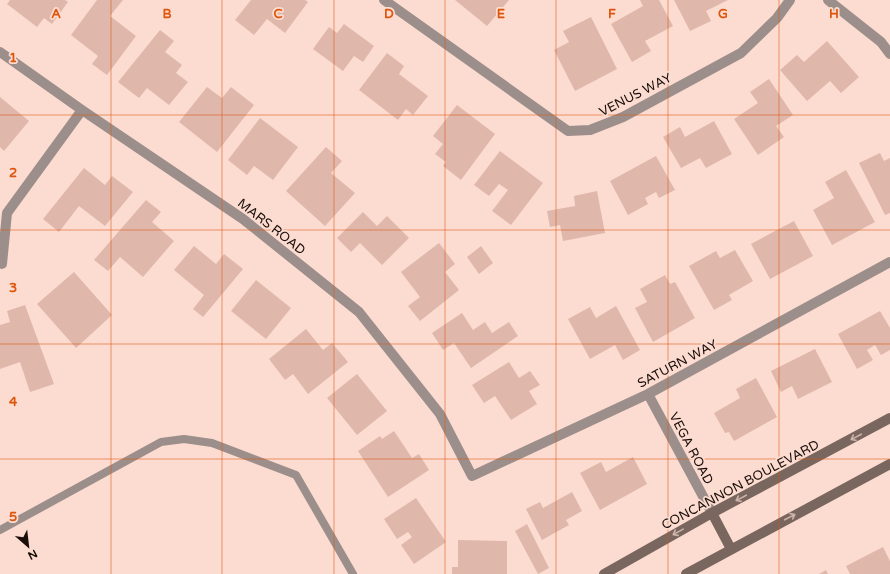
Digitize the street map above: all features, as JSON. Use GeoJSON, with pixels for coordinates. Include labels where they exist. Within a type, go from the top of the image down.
{"type":"FeatureCollection","features":[{"type":"Feature","properties":{"kind":"main road","name":"CONCANNON BOULEVARD"},"geometry":{"type":"LineString","coordinates":[[604,574],[712,513],[890,418]]}},
{"type":"Feature","properties":{"kind":"main road"},"geometry":{"type":"LineString","coordinates":[[686,574],[890,464]]}},
{"type":"Feature","properties":{"kind":"main road"},"geometry":{"type":"LineString","coordinates":[[712,513],[731,549]]}},
{"type":"Feature","properties":{"kind":"street","name":"VENUS WAY"},"geometry":{"type":"LineString","coordinates":[[384,0],[568,131],[590,130],[623,117],[741,53],[777,18],[790,0]]}},
{"type":"Feature","properties":{"kind":"street"},"geometry":{"type":"LineString","coordinates":[[828,0],[881,42],[890,54]]}},
{"type":"Feature","properties":{"kind":"street","name":"MARS ROAD"},"geometry":{"type":"LineString","coordinates":[[0,52],[82,110],[243,219],[359,312],[440,414],[472,476]]}},
{"type":"Feature","properties":{"kind":"street"},"geometry":{"type":"LineString","coordinates":[[2,264],[7,213],[82,110]]}},
{"type":"Feature","properties":{"kind":"street","name":"SATURN WAY"},"geometry":{"type":"LineString","coordinates":[[472,476],[648,394],[890,262]]}},
{"type":"Feature","properties":{"kind":"street","name":"VEGA ROAD"},"geometry":{"type":"LineString","coordinates":[[648,394],[712,513]]}},
{"type":"Feature","properties":{"kind":"lane"},"geometry":{"type":"LineString","coordinates":[[0,530],[161,442],[184,440],[212,443],[296,475],[353,574]]}},
{"type":"Feature","properties":{"kind":"building"},"geometry":{"type":"Polygon","coordinates":[[[10,0],[65,0],[68,2],[52,24],[44,18],[37,27],[7,4],[10,0]]]}},
{"type":"Feature","properties":{"kind":"building"},"geometry":{"type":"Polygon","coordinates":[[[97,0],[123,0],[110,16],[136,36],[107,75],[92,64],[98,56],[71,35],[97,0]]]}},
{"type":"Feature","properties":{"kind":"building"},"geometry":{"type":"Polygon","coordinates":[[[251,0],[305,0],[308,2],[285,33],[267,19],[254,35],[235,20],[251,0]]]}},
{"type":"Feature","properties":{"kind":"building"},"geometry":{"type":"Polygon","coordinates":[[[455,0],[509,0],[487,26],[455,0]]]}},
{"type":"Feature","properties":{"kind":"building"},"geometry":{"type":"Polygon","coordinates":[[[640,0],[659,0],[673,26],[645,41],[651,51],[632,62],[611,24],[643,6],[640,0]]]}},
{"type":"Feature","properties":{"kind":"building"},"geometry":{"type":"Polygon","coordinates":[[[674,0],[728,0],[706,11],[711,21],[690,31],[674,0]]]}},
{"type":"Feature","properties":{"kind":"building"},"geometry":{"type":"Polygon","coordinates":[[[591,17],[617,69],[575,91],[554,50],[569,42],[563,31],[591,17]]]}},
{"type":"Feature","properties":{"kind":"building"},"geometry":{"type":"Polygon","coordinates":[[[344,24],[374,46],[363,62],[354,56],[343,71],[313,49],[329,27],[337,33],[344,24]]]}},
{"type":"Feature","properties":{"kind":"building"},"geometry":{"type":"Polygon","coordinates":[[[160,30],[174,41],[165,52],[182,65],[176,73],[188,82],[169,105],[147,88],[139,98],[118,82],[160,30]]]}},
{"type":"Feature","properties":{"kind":"building"},"geometry":{"type":"Polygon","coordinates":[[[827,41],[859,77],[841,93],[830,81],[807,101],[780,70],[797,55],[804,62],[827,41]]]}},
{"type":"Feature","properties":{"kind":"building"},"geometry":{"type":"Polygon","coordinates":[[[387,53],[404,66],[399,74],[428,96],[413,115],[406,109],[398,120],[359,90],[387,53]]]}},
{"type":"Feature","properties":{"kind":"building"},"geometry":{"type":"Polygon","coordinates":[[[769,79],[793,115],[776,126],[784,137],[758,155],[734,119],[758,103],[750,92],[769,79]]]}},
{"type":"Feature","properties":{"kind":"building"},"geometry":{"type":"Polygon","coordinates":[[[207,87],[222,98],[231,87],[254,105],[217,152],[179,122],[207,87]]]}},
{"type":"Feature","properties":{"kind":"building"},"geometry":{"type":"Polygon","coordinates":[[[0,97],[29,121],[4,151],[0,147],[0,97]]]}},
{"type":"Feature","properties":{"kind":"building"},"geometry":{"type":"Polygon","coordinates":[[[457,105],[495,134],[461,180],[443,166],[446,162],[435,154],[443,144],[433,136],[457,105]]]}},
{"type":"Feature","properties":{"kind":"building"},"geometry":{"type":"Polygon","coordinates":[[[260,118],[298,147],[273,180],[254,166],[247,175],[228,160],[260,118]]]}},
{"type":"Feature","properties":{"kind":"building"},"geometry":{"type":"Polygon","coordinates":[[[714,121],[732,154],[706,168],[700,158],[681,168],[663,137],[680,127],[685,137],[714,121]]]}},
{"type":"Feature","properties":{"kind":"building"},"geometry":{"type":"Polygon","coordinates":[[[326,147],[342,161],[331,173],[355,193],[325,226],[286,191],[326,147]]]}},
{"type":"Feature","properties":{"kind":"building"},"geometry":{"type":"Polygon","coordinates":[[[500,151],[543,183],[511,225],[492,211],[508,190],[499,184],[489,196],[474,185],[500,151]]]}},
{"type":"Feature","properties":{"kind":"building"},"geometry":{"type":"Polygon","coordinates":[[[880,153],[884,161],[890,158],[890,213],[885,215],[859,163],[880,153]]]}},
{"type":"Feature","properties":{"kind":"building"},"geometry":{"type":"Polygon","coordinates":[[[656,156],[675,190],[659,198],[656,192],[645,198],[648,204],[628,215],[610,181],[656,156]]]}},
{"type":"Feature","properties":{"kind":"building"},"geometry":{"type":"Polygon","coordinates":[[[84,168],[105,185],[112,176],[133,192],[105,226],[79,206],[59,232],[43,219],[84,168]]]}},
{"type":"Feature","properties":{"kind":"building"},"geometry":{"type":"Polygon","coordinates":[[[846,170],[875,222],[832,245],[813,210],[834,198],[825,182],[846,170]]]}},
{"type":"Feature","properties":{"kind":"building"},"geometry":{"type":"Polygon","coordinates":[[[597,191],[605,233],[563,241],[560,225],[550,227],[547,211],[575,206],[574,196],[597,191]]]}},
{"type":"Feature","properties":{"kind":"building"},"geometry":{"type":"Polygon","coordinates":[[[146,200],[161,212],[152,222],[174,241],[143,277],[120,257],[108,271],[94,260],[146,200]]]}},
{"type":"Feature","properties":{"kind":"building"},"geometry":{"type":"Polygon","coordinates":[[[363,212],[377,226],[387,216],[409,238],[382,265],[360,243],[351,252],[337,238],[363,212]]]}},
{"type":"Feature","properties":{"kind":"building"},"geometry":{"type":"Polygon","coordinates":[[[794,221],[813,256],[770,279],[751,244],[794,221]]]}},
{"type":"Feature","properties":{"kind":"building"},"geometry":{"type":"Polygon","coordinates":[[[439,243],[455,264],[445,272],[459,290],[420,321],[408,306],[420,297],[401,272],[439,243]]]}},
{"type":"Feature","properties":{"kind":"building"},"geometry":{"type":"Polygon","coordinates":[[[194,246],[216,264],[224,254],[243,269],[203,317],[193,309],[204,295],[174,270],[194,246]]]}},
{"type":"Feature","properties":{"kind":"building"},"geometry":{"type":"Polygon","coordinates":[[[481,246],[493,263],[479,274],[467,257],[481,246]]]}},
{"type":"Feature","properties":{"kind":"building"},"geometry":{"type":"Polygon","coordinates":[[[735,250],[753,281],[729,295],[732,300],[714,310],[689,266],[716,251],[720,258],[735,250]]]}},
{"type":"Feature","properties":{"kind":"building"},"geometry":{"type":"Polygon","coordinates":[[[74,272],[112,315],[76,348],[37,304],[74,272]]]}},
{"type":"Feature","properties":{"kind":"building"},"geometry":{"type":"Polygon","coordinates":[[[665,275],[670,284],[675,282],[695,318],[653,342],[635,308],[647,302],[640,289],[665,275]]]}},
{"type":"Feature","properties":{"kind":"building"},"geometry":{"type":"Polygon","coordinates":[[[256,280],[291,308],[266,339],[231,311],[256,280]]]}},
{"type":"Feature","properties":{"kind":"building"},"geometry":{"type":"Polygon","coordinates":[[[25,305],[54,384],[30,392],[20,362],[0,369],[0,325],[10,322],[7,311],[25,305]]]}},
{"type":"Feature","properties":{"kind":"building"},"geometry":{"type":"Polygon","coordinates":[[[616,306],[640,350],[623,360],[615,345],[590,359],[568,319],[590,307],[596,318],[616,306]]]}},
{"type":"Feature","properties":{"kind":"building"},"geometry":{"type":"Polygon","coordinates":[[[880,311],[890,328],[890,350],[881,355],[875,345],[867,350],[873,360],[857,369],[838,334],[880,311]]]}},
{"type":"Feature","properties":{"kind":"building"},"geometry":{"type":"Polygon","coordinates":[[[462,313],[473,330],[485,322],[492,333],[509,322],[518,336],[471,368],[454,343],[443,350],[432,333],[462,313]]]}},
{"type":"Feature","properties":{"kind":"building"},"geometry":{"type":"Polygon","coordinates":[[[306,329],[323,350],[332,343],[348,362],[308,394],[293,374],[285,380],[269,359],[306,329]]]}},
{"type":"Feature","properties":{"kind":"building"},"geometry":{"type":"Polygon","coordinates":[[[815,349],[832,382],[798,399],[792,386],[781,392],[771,371],[815,349]]]}},
{"type":"Feature","properties":{"kind":"building"},"geometry":{"type":"Polygon","coordinates":[[[509,362],[519,378],[530,371],[540,385],[529,391],[537,404],[511,420],[495,396],[484,403],[472,385],[509,362]]]}},
{"type":"Feature","properties":{"kind":"building"},"geometry":{"type":"Polygon","coordinates":[[[357,374],[387,411],[357,435],[327,398],[357,374]]]}},
{"type":"Feature","properties":{"kind":"building"},"geometry":{"type":"Polygon","coordinates":[[[756,378],[777,417],[734,441],[729,432],[725,433],[714,413],[740,398],[736,389],[756,378]]]}},
{"type":"Feature","properties":{"kind":"building"},"geometry":{"type":"Polygon","coordinates":[[[394,431],[412,458],[419,454],[429,470],[388,497],[358,451],[380,436],[382,439],[394,431]]]}},
{"type":"Feature","properties":{"kind":"building"},"geometry":{"type":"Polygon","coordinates":[[[633,457],[647,484],[600,510],[580,473],[601,462],[606,472],[633,457]]]}},
{"type":"Feature","properties":{"kind":"building"},"geometry":{"type":"Polygon","coordinates":[[[572,492],[582,511],[566,520],[569,525],[542,540],[526,509],[540,502],[543,508],[572,492]]]}},
{"type":"Feature","properties":{"kind":"building"},"geometry":{"type":"Polygon","coordinates":[[[416,498],[446,542],[414,564],[401,545],[412,537],[408,532],[397,539],[384,519],[416,498]]]}},
{"type":"Feature","properties":{"kind":"building"},"geometry":{"type":"Polygon","coordinates":[[[527,524],[549,568],[538,574],[515,531],[527,524]]]}},
{"type":"Feature","properties":{"kind":"building"},"geometry":{"type":"Polygon","coordinates":[[[458,540],[507,541],[507,574],[452,574],[452,567],[458,567],[458,540]]]}},
{"type":"Feature","properties":{"kind":"building"},"geometry":{"type":"Polygon","coordinates":[[[883,547],[890,561],[890,574],[850,574],[846,566],[883,547]]]}},
{"type":"Feature","properties":{"kind":"building"},"geometry":{"type":"Polygon","coordinates":[[[826,570],[828,574],[819,574],[826,570]]]}}]}
